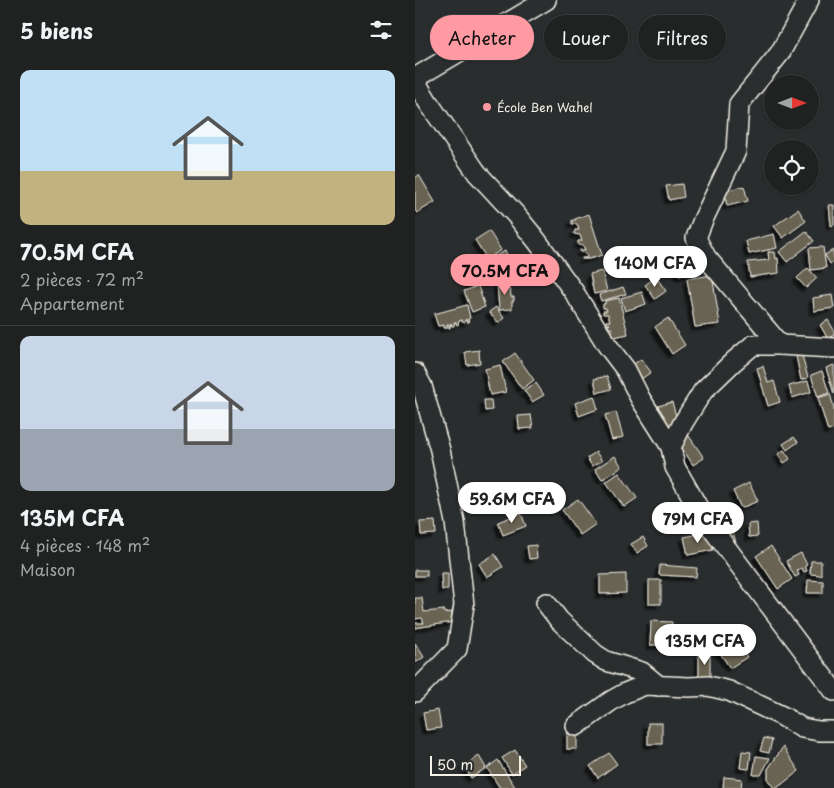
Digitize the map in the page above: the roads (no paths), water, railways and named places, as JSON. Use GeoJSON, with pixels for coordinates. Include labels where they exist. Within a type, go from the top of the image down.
{"type":"FeatureCollection","features":[{"type":"Feature","properties":{"kind":"street"},"geometry":{"type":"LineString","coordinates":[[546,0],[415,80],[477,173],[537,241],[573,292],[625,370],[671,447],[675,467],[703,518],[834,691]]}},
{"type":"Feature","properties":{"kind":"street"},"geometry":{"type":"LineString","coordinates":[[780,345],[706,257],[696,238],[736,151],[739,104],[780,53],[809,0]]}},
{"type":"Feature","properties":{"kind":"street"},"geometry":{"type":"LineString","coordinates":[[671,447],[703,391],[753,345],[834,348]]}},
{"type":"Feature","properties":{"kind":"street"},"geometry":{"type":"LineString","coordinates":[[415,373],[422,386],[440,450],[455,522],[464,605],[457,649],[415,692]]}},
{"type":"Feature","properties":{"kind":"street"},"geometry":{"type":"LineString","coordinates":[[546,603],[559,620],[595,654],[606,661],[642,672],[659,686]]}},
{"type":"Feature","properties":{"kind":"street"},"geometry":{"type":"LineString","coordinates":[[576,726],[611,701],[645,685],[708,686],[729,691],[782,716],[802,728],[834,731]]}},
{"type":"Feature","properties":{"kind":"place","name":"École Ben Wahel"},"geometry":{"type":"Point","coordinates":[487,107]}}]}
